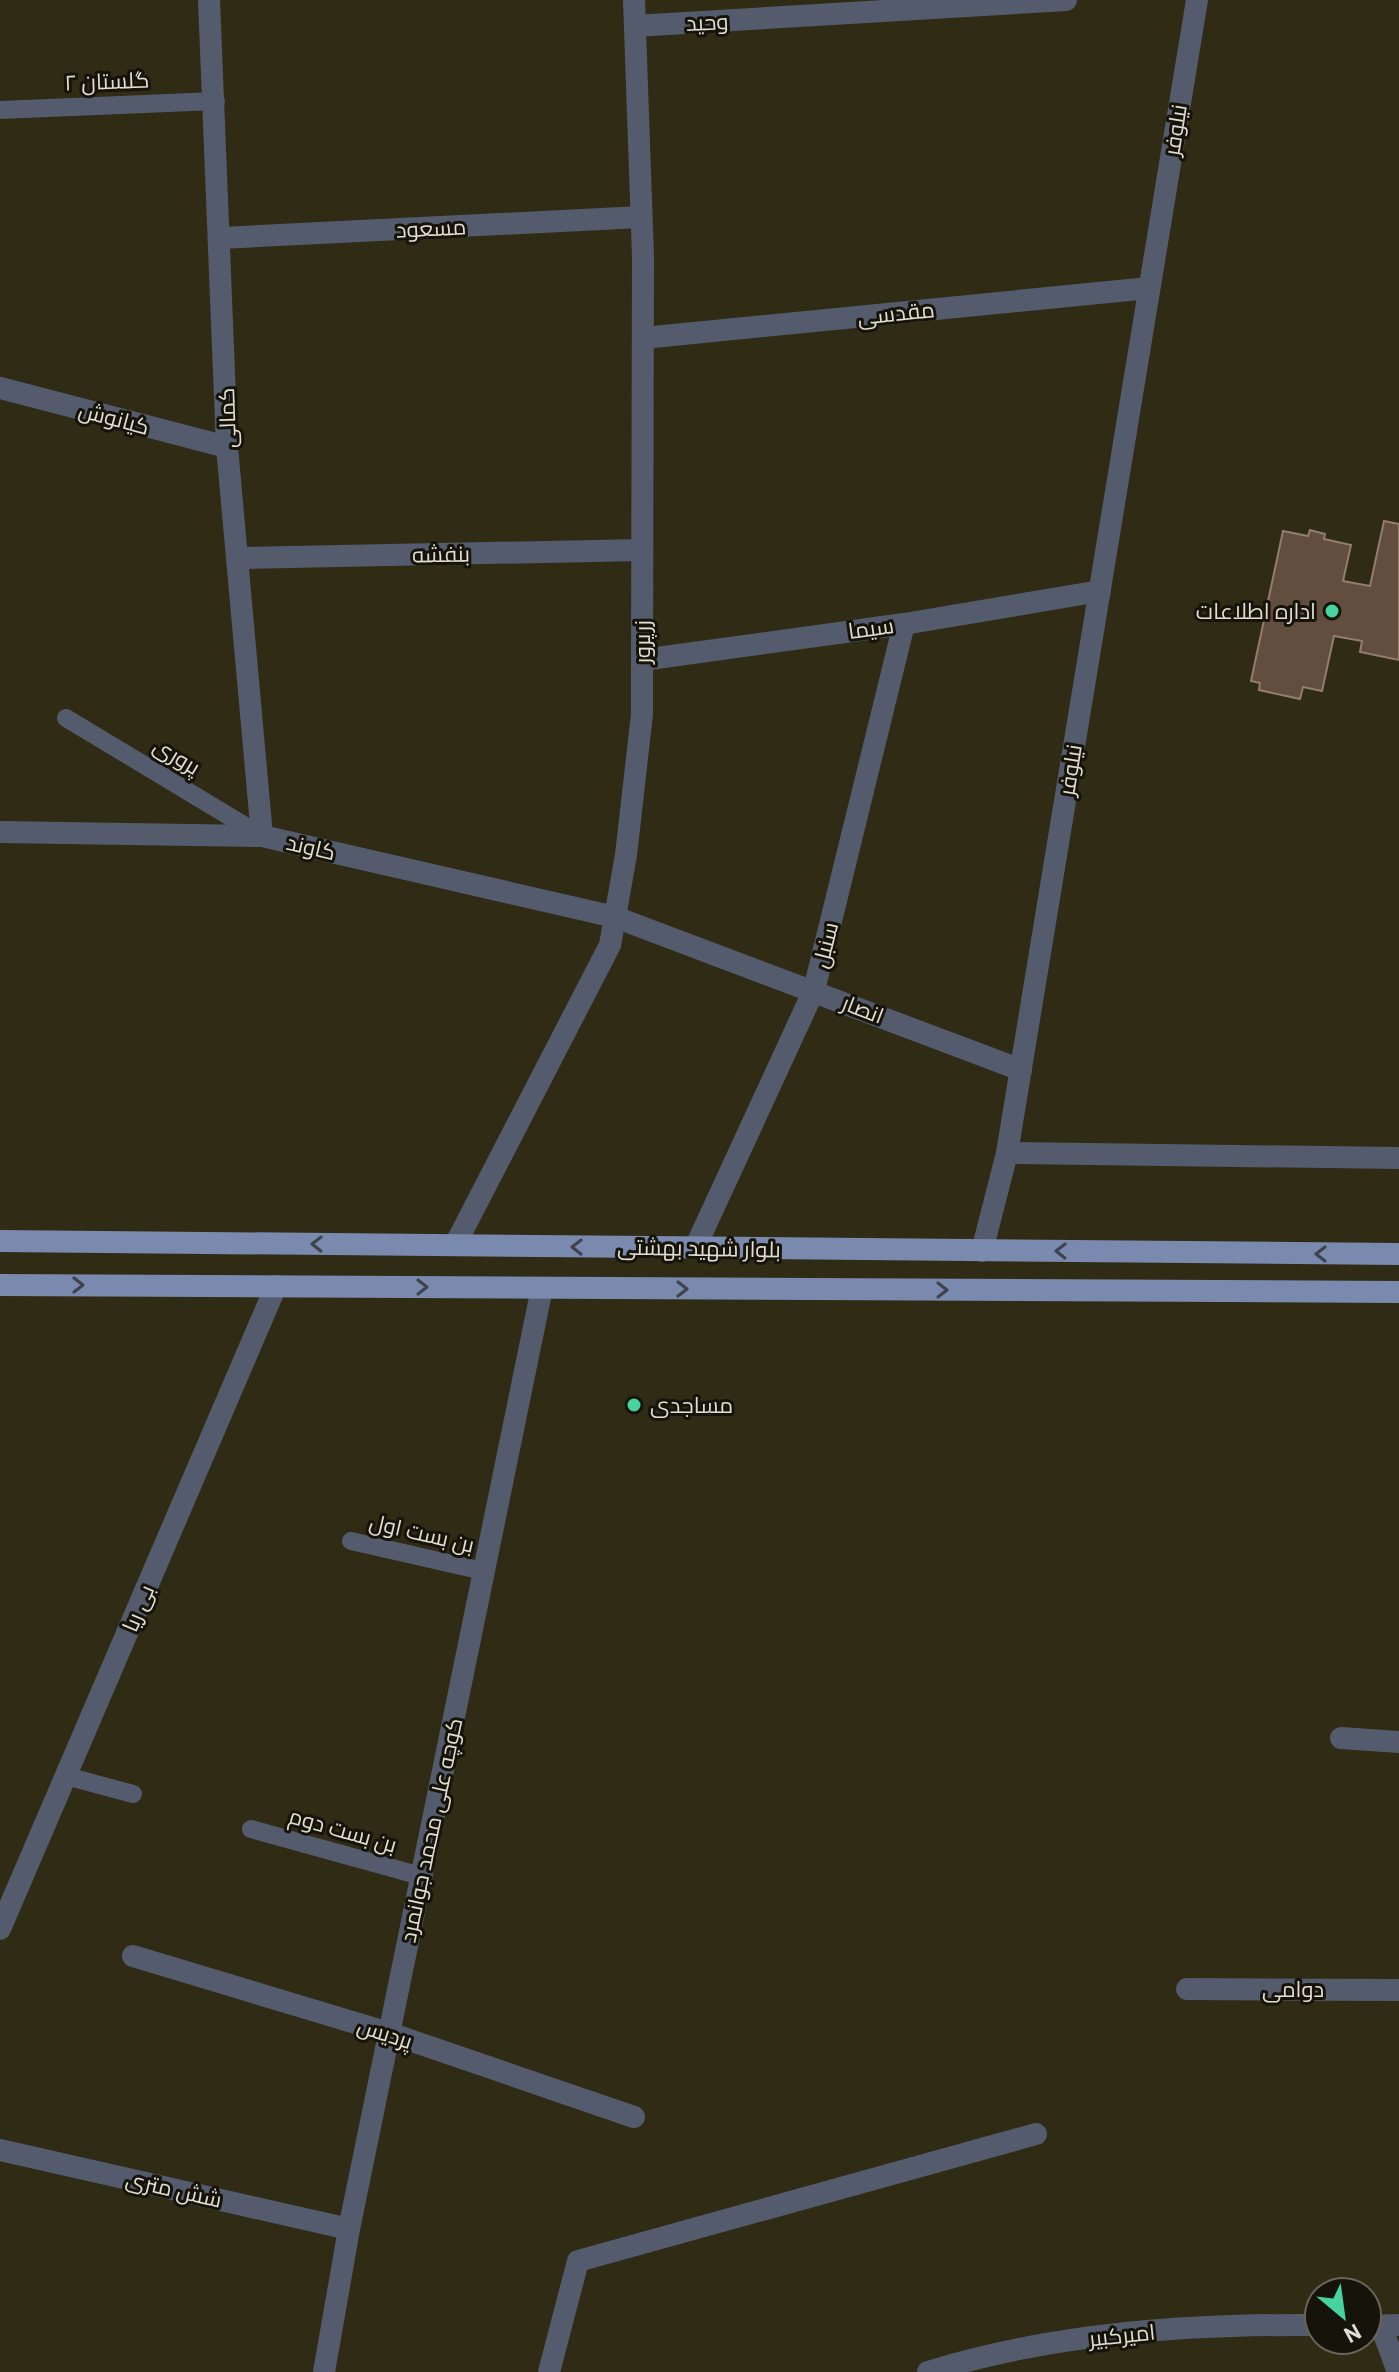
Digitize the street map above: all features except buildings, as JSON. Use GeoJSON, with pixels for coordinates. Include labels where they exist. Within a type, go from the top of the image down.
{"type":"FeatureCollection","features":[{"type":"Feature","properties":{"kind":"main road","name":"بلوار شهید بهشتی"},"geometry":{"type":"LineString","coordinates":[[0,1241],[1399,1254]]}},
{"type":"Feature","properties":{"kind":"main road","name":"بلوار شهید بهشتی"},"geometry":{"type":"LineString","coordinates":[[0,1285],[1399,1292]]}},
{"type":"Feature","properties":{"kind":"street","name":"کمالی"},"geometry":{"type":"LineString","coordinates":[[209,0],[216,101],[227,447],[262,836]]}},
{"type":"Feature","properties":{"kind":"street","name":"زرپرور"},"geometry":{"type":"LineString","coordinates":[[455,1245],[610,945],[615,917],[635,776],[642,660],[643,338],[634,0]]}},
{"type":"Feature","properties":{"kind":"street","name":"وحید"},"geometry":{"type":"LineString","coordinates":[[635,26],[1066,0]]}},
{"type":"Feature","properties":{"kind":"street","name":"نیلوفر"},"geometry":{"type":"LineString","coordinates":[[982,1251],[1007,1153],[1197,0]]}},
{"type":"Feature","properties":{"kind":"street","name":"مسعود"},"geometry":{"type":"LineString","coordinates":[[221,238],[641,217]]}},
{"type":"Feature","properties":{"kind":"street","name":"مقدسی"},"geometry":{"type":"LineString","coordinates":[[643,338],[1149,288]]}},
{"type":"Feature","properties":{"kind":"street","name":"کیانوش"},"geometry":{"type":"LineString","coordinates":[[0,388],[227,447]]}},
{"type":"Feature","properties":{"kind":"street","name":"بنفشه"},"geometry":{"type":"LineString","coordinates":[[239,558],[642,550]]}},
{"type":"Feature","properties":{"kind":"street","name":"سیما"},"geometry":{"type":"LineString","coordinates":[[642,660],[904,624],[1100,591]]}},
{"type":"Feature","properties":{"kind":"street","name":"سنبل"},"geometry":{"type":"LineString","coordinates":[[695,1248],[814,990],[904,624]]}},
{"type":"Feature","properties":{"kind":"street","name":"کاوند"},"geometry":{"type":"LineString","coordinates":[[0,832],[262,836],[615,917]]}},
{"type":"Feature","properties":{"kind":"street","name":"انصار"},"geometry":{"type":"LineString","coordinates":[[615,917],[1021,1070]]}},
{"type":"Feature","properties":{"kind":"street"},"geometry":{"type":"LineString","coordinates":[[1007,1153],[1399,1158]]}},
{"type":"Feature","properties":{"kind":"street","name":"بی ریا"},"geometry":{"type":"LineString","coordinates":[[0,1929],[6,1902],[66,1776],[276,1286]]}},
{"type":"Feature","properties":{"kind":"street","name":"کوچه علی محمد جوانمرد"},"geometry":{"type":"LineString","coordinates":[[324,2372],[349,2229],[542,1288]]}},
{"type":"Feature","properties":{"kind":"street"},"geometry":{"type":"LineString","coordinates":[[1341,1738],[1399,1742]]}},
{"type":"Feature","properties":{"kind":"street","name":"پردیس"},"geometry":{"type":"LineString","coordinates":[[133,1956],[389,2033],[634,2117]]}},
{"type":"Feature","properties":{"kind":"street","name":"دوامی"},"geometry":{"type":"LineString","coordinates":[[1187,1989],[1399,1990]]}},
{"type":"Feature","properties":{"kind":"street"},"geometry":{"type":"LineString","coordinates":[[549,2372],[578,2261],[1036,2134]]}},
{"type":"Feature","properties":{"kind":"street","name":"شش متری"},"geometry":{"type":"LineString","coordinates":[[0,2150],[349,2229]]}},
{"type":"Feature","properties":{"kind":"street","name":"امیرکبیر"},"geometry":{"type":"LineString","coordinates":[[928,2372],[1094,2336],[1232,2325],[1303,2325]]}},
{"type":"Feature","properties":{"kind":"street"},"geometry":{"type":"LineString","coordinates":[[1383,2328],[1398,2372]]}},
{"type":"Feature","properties":{"kind":"lane","name":"گلستان ۲"},"geometry":{"type":"LineString","coordinates":[[0,110],[216,101]]}},
{"type":"Feature","properties":{"kind":"lane","name":"پروری"},"geometry":{"type":"LineString","coordinates":[[66,718],[262,836]]}},
{"type":"Feature","properties":{"kind":"lane","name":"بن بست اول"},"geometry":{"type":"LineString","coordinates":[[351,1541],[483,1571]]}},
{"type":"Feature","properties":{"kind":"lane"},"geometry":{"type":"LineString","coordinates":[[66,1776],[133,1794]]}},
{"type":"Feature","properties":{"kind":"lane","name":"بن بست دوم"},"geometry":{"type":"LineString","coordinates":[[251,1829],[421,1876]]}},
{"type":"Feature","properties":{"kind":"place","name":"اداره اطلاعات"},"geometry":{"type":"Point","coordinates":[1332,611]}},
{"type":"Feature","properties":{"kind":"place","name":"مساجدی"},"geometry":{"type":"Point","coordinates":[634,1405]}}]}
